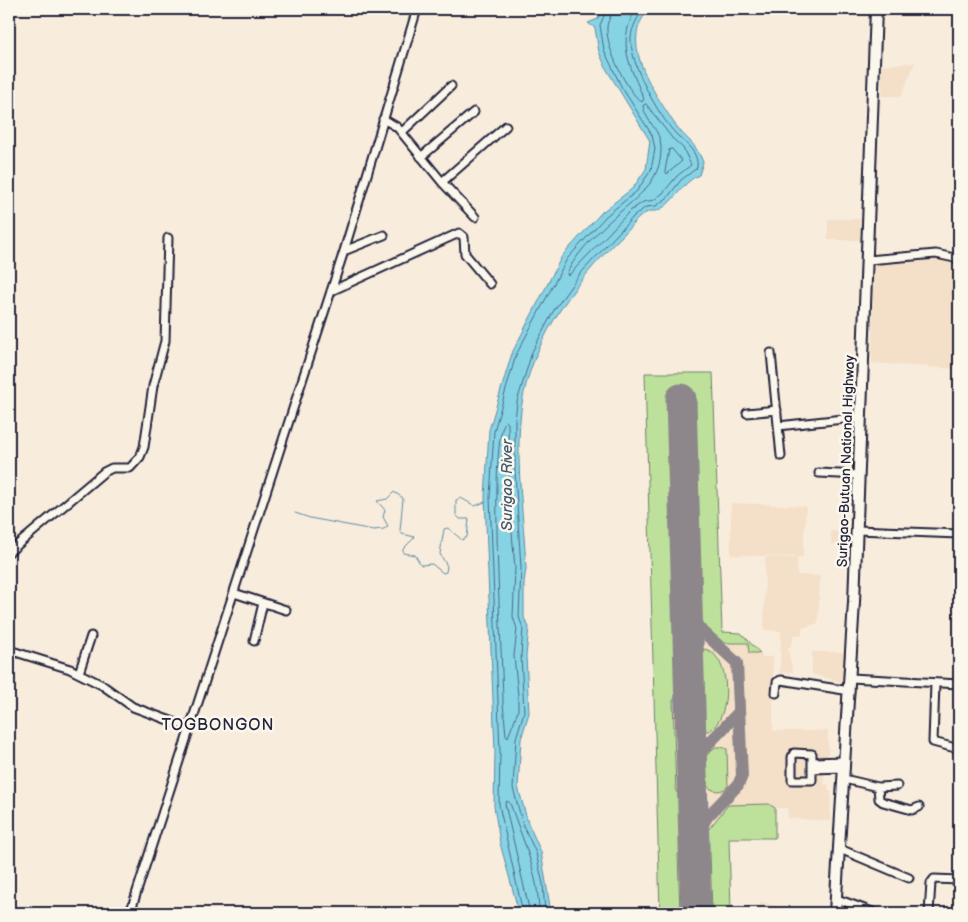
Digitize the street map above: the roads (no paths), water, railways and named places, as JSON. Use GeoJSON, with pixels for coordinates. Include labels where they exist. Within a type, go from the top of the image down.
{"type":"FeatureCollection","features":[{"type":"Feature","properties":{"kind":"highway","name":"Surigao-Butuan National Highway"},"geometry":{"type":"LineString","coordinates":[[835,913],[851,678],[876,9]]}},
{"type":"Feature","properties":{"kind":"street"},"geometry":{"type":"LineString","coordinates":[[130,913],[344,251],[417,9]]}},
{"type":"Feature","properties":{"kind":"street"},"geometry":{"type":"LineString","coordinates":[[402,132],[451,86]]}},
{"type":"Feature","properties":{"kind":"street"},"geometry":{"type":"LineString","coordinates":[[421,156],[474,112]]}},
{"type":"Feature","properties":{"kind":"street"},"geometry":{"type":"LineString","coordinates":[[383,119],[393,124],[402,132],[442,182],[475,217]]}},
{"type":"Feature","properties":{"kind":"street"},"geometry":{"type":"LineString","coordinates":[[442,182],[506,126]]}},
{"type":"Feature","properties":{"kind":"street"},"geometry":{"type":"LineString","coordinates":[[331,291],[459,233],[464,237],[465,254],[490,284]]}},
{"type":"Feature","properties":{"kind":"street"},"geometry":{"type":"LineString","coordinates":[[344,251],[384,235]]}},
{"type":"Feature","properties":{"kind":"street"},"geometry":{"type":"LineString","coordinates":[[9,552],[104,472],[112,468],[130,468],[143,452],[154,386],[167,330],[165,267],[168,238]]}},
{"type":"Feature","properties":{"kind":"street"},"geometry":{"type":"LineString","coordinates":[[868,260],[936,254],[959,259]]}},
{"type":"Feature","properties":{"kind":"street"},"geometry":{"type":"LineString","coordinates":[[771,354],[781,456]]}},
{"type":"Feature","properties":{"kind":"street"},"geometry":{"type":"LineString","coordinates":[[747,413],[777,410]]}},
{"type":"Feature","properties":{"kind":"street"},"geometry":{"type":"LineString","coordinates":[[778,426],[862,417]]}},
{"type":"Feature","properties":{"kind":"street"},"geometry":{"type":"LineString","coordinates":[[819,473],[860,475]]}},
{"type":"Feature","properties":{"kind":"street"},"geometry":{"type":"LineString","coordinates":[[857,530],[959,534]]}},
{"type":"Feature","properties":{"kind":"street"},"geometry":{"type":"LineString","coordinates":[[234,593],[286,610]]}},
{"type":"Feature","properties":{"kind":"street"},"geometry":{"type":"LineString","coordinates":[[254,641],[263,603]]}},
{"type":"Feature","properties":{"kind":"street"},"geometry":{"type":"LineString","coordinates":[[79,673],[91,636]]}},
{"type":"Feature","properties":{"kind":"street"},"geometry":{"type":"LineString","coordinates":[[9,650],[79,673],[113,692],[133,707],[190,728]]}},
{"type":"Feature","properties":{"kind":"street"},"geometry":{"type":"LineString","coordinates":[[851,678],[959,684]]}},
{"type":"Feature","properties":{"kind":"street"},"geometry":{"type":"LineString","coordinates":[[776,693],[777,682],[781,680],[850,691]]}},
{"type":"Feature","properties":{"kind":"street"},"geometry":{"type":"LineString","coordinates":[[935,683],[933,742],[959,750]]}},
{"type":"Feature","properties":{"kind":"street"},"geometry":{"type":"LineString","coordinates":[[794,753],[811,753],[812,765],[812,780],[792,780],[792,757],[794,753]]}},
{"type":"Feature","properties":{"kind":"street"},"geometry":{"type":"LineString","coordinates":[[812,765],[845,765]]}},
{"type":"Feature","properties":{"kind":"street"},"geometry":{"type":"LineString","coordinates":[[844,779],[878,786],[897,786]]}},
{"type":"Feature","properties":{"kind":"street"},"geometry":{"type":"LineString","coordinates":[[878,786],[879,797],[883,802],[912,810],[919,807]]}},
{"type":"Feature","properties":{"kind":"street"},"geometry":{"type":"LineString","coordinates":[[840,849],[909,878]]}},
{"type":"Feature","properties":{"kind":"street"},"geometry":{"type":"LineString","coordinates":[[929,913],[931,883],[934,879],[959,880]]}},
{"type":"Feature","properties":{"kind":"street"},"geometry":{"type":"LineString","coordinates":[[836,899],[874,913]]}},
{"type":"Feature","properties":{"kind":"water","name":"Surigao River"},"geometry":{"type":"Polygon","coordinates":[[[602,9],[650,9],[640,22],[637,36],[642,67],[657,97],[678,128],[693,144],[703,162],[699,175],[688,182],[665,206],[658,211],[649,211],[638,219],[604,254],[570,296],[542,343],[531,368],[524,394],[520,420],[519,457],[526,569],[524,618],[529,627],[526,656],[529,713],[521,739],[518,787],[528,823],[541,852],[550,913],[519,913],[500,843],[494,806],[495,752],[485,497],[489,430],[512,353],[562,256],[602,212],[633,188],[646,169],[650,141],[607,70],[599,52],[595,28],[588,23],[598,19],[602,9]]]}},
{"type":"Feature","properties":{"kind":"waterway"},"geometry":{"type":"LineString","coordinates":[[295,513],[310,518],[373,530],[384,529],[388,526],[383,517],[385,510],[377,501],[387,499],[394,492],[403,498],[400,531],[402,534],[415,537],[403,549],[403,553],[415,555],[421,565],[432,564],[443,573],[446,572],[447,566],[440,554],[444,529],[448,528],[462,540],[467,537],[469,519],[460,519],[456,515],[456,500],[461,498],[475,506],[485,502]]}},
{"type":"Feature","properties":{"kind":"district","name":"TOGBONGON"},"geometry":{"type":"Point","coordinates":[218,725]}}]}
